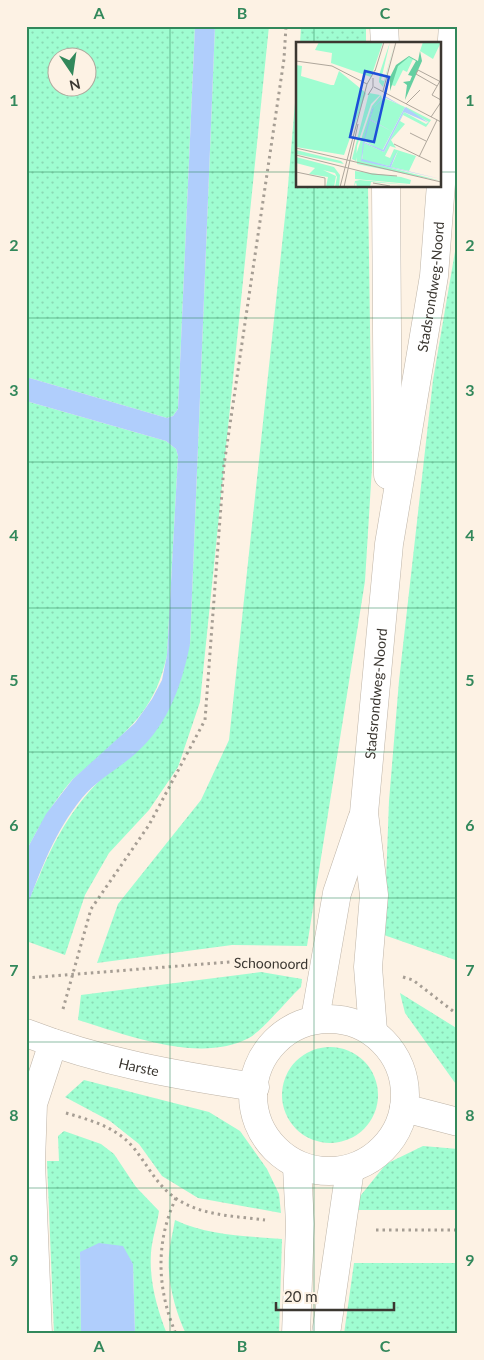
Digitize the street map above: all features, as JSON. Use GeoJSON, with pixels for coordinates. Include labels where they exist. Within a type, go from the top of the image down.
{"type":"FeatureCollection","features":[{"type":"Feature","properties":{"kind":"main road"},"geometry":{"type":"LineString","coordinates":[[384,26],[385,42]]}},
{"type":"Feature","properties":{"kind":"main road","name":"Stadsrondweg-Noord"},"geometry":{"type":"LineString","coordinates":[[442,171],[453,26]]}},
{"type":"Feature","properties":{"kind":"main road","name":"Stadsrondweg-Noord"},"geometry":{"type":"LineString","coordinates":[[386,188],[389,544]]}},
{"type":"Feature","properties":{"kind":"main road","name":"Stadsrondweg-Noord"},"geometry":{"type":"LineString","coordinates":[[373,1031],[368,967],[374,895],[364,813],[389,544],[434,276],[441,188]]}},
{"type":"Feature","properties":{"kind":"main road","name":"Stadsrondweg-Noord"},"geometry":{"type":"LineString","coordinates":[[315,1019],[337,893],[364,813]]}},
{"type":"Feature","properties":{"kind":"main road"},"geometry":{"type":"LineString","coordinates":[[315,1019],[353,1019],[373,1031],[388,1044],[399,1063],[404,1084],[404,1108],[398,1127],[386,1145],[371,1160],[350,1169],[322,1172],[297,1167],[266,1139],[258,1124],[254,1087],[261,1063],[280,1034],[315,1019]]}},
{"type":"Feature","properties":{"kind":"main road","name":"Harste"},"geometry":{"type":"LineString","coordinates":[[26,1033],[96,1057],[160,1072],[254,1087]]}},
{"type":"Feature","properties":{"kind":"main road"},"geometry":{"type":"LineString","coordinates":[[38,1334],[31,1162],[33,1104],[53,1043]]}},
{"type":"Feature","properties":{"kind":"main road"},"geometry":{"type":"LineString","coordinates":[[404,1108],[458,1122]]}},
{"type":"Feature","properties":{"kind":"main road"},"geometry":{"type":"LineString","coordinates":[[296,1334],[300,1224],[297,1167]]}},
{"type":"Feature","properties":{"kind":"main road"},"geometry":{"type":"LineString","coordinates":[[326,1334],[350,1169]]}},
{"type":"Feature","properties":{"kind":"path"},"geometry":{"type":"LineString","coordinates":[[26,978],[71,975],[91,909],[148,826],[205,720],[224,464],[284,59],[286,26]]}},
{"type":"Feature","properties":{"kind":"path","name":"Schoonoord"},"geometry":{"type":"LineString","coordinates":[[71,975],[243,961],[325,964]]}},
{"type":"Feature","properties":{"kind":"path"},"geometry":{"type":"LineString","coordinates":[[368,967],[413,980],[458,1015]]}},
{"type":"Feature","properties":{"kind":"path"},"geometry":{"type":"LineString","coordinates":[[33,1104],[98,1123],[114,1132],[132,1146],[159,1185],[176,1198],[167,1216],[160,1254],[161,1280],[168,1313],[176,1334]]}},
{"type":"Feature","properties":{"kind":"green space"},"geometry":{"type":"Polygon","coordinates":[[[26,26],[195,26],[178,409],[173,416],[167,418],[26,377],[26,26]]]}},
{"type":"Feature","properties":{"kind":"green space"},"geometry":{"type":"Polygon","coordinates":[[[215,26],[269,26],[200,702],[178,767],[149,810],[109,853],[85,895],[65,955],[26,941],[26,910],[32,893],[51,850],[65,825],[81,801],[101,779],[190,644],[215,26]]]}},
{"type":"Feature","properties":{"kind":"green space"},"geometry":{"type":"Polygon","coordinates":[[[301,26],[366,26],[366,42],[300,42],[301,26]]]}},
{"type":"Feature","properties":{"kind":"green space"},"geometry":{"type":"Polygon","coordinates":[[[296,91],[296,188],[368,188],[372,467],[365,581],[307,946],[232,945],[97,963],[118,904],[201,800],[229,740],[287,198],[296,91]]]}},
{"type":"Feature","properties":{"kind":"green space"},"geometry":{"type":"Polygon","coordinates":[[[458,234],[458,961],[384,935],[389,801],[399,681],[433,380],[458,234]]]}},
{"type":"Feature","properties":{"kind":"green space"},"geometry":{"type":"Polygon","coordinates":[[[26,401],[166,441],[176,449],[178,456],[167,655],[162,673],[149,702],[141,714],[109,748],[65,788],[47,814],[26,851],[26,401]]]}},
{"type":"Feature","properties":{"kind":"green space"},"geometry":{"type":"Polygon","coordinates":[[[261,972],[302,979],[301,987],[254,1034],[249,1038],[230,1045],[186,1048],[141,1039],[78,1020],[81,995],[261,972]]]}},
{"type":"Feature","properties":{"kind":"green space"},"geometry":{"type":"Polygon","coordinates":[[[400,993],[458,1029],[458,1087],[405,1013],[400,993]]]}},
{"type":"Feature","properties":{"kind":"green space"},"geometry":{"type":"Polygon","coordinates":[[[330,1047],[348,1051],[364,1061],[374,1077],[378,1095],[374,1113],[364,1129],[348,1139],[330,1143],[312,1139],[296,1129],[286,1113],[282,1095],[286,1077],[296,1061],[312,1051],[330,1047]]]}},
{"type":"Feature","properties":{"kind":"green space"},"geometry":{"type":"Polygon","coordinates":[[[84,1080],[209,1112],[240,1131],[267,1169],[279,1194],[281,1213],[198,1198],[162,1176],[139,1144],[110,1121],[65,1097],[84,1080]]]}},
{"type":"Feature","properties":{"kind":"green space"},"geometry":{"type":"Polygon","coordinates":[[[64,1131],[101,1144],[114,1154],[136,1187],[159,1211],[152,1248],[151,1274],[157,1305],[167,1334],[135,1334],[133,1264],[80,1252],[81,1334],[54,1334],[47,1161],[59,1161],[58,1136],[64,1131]]]}},
{"type":"Feature","properties":{"kind":"green space"},"geometry":{"type":"Polygon","coordinates":[[[423,1146],[458,1149],[458,1210],[355,1210],[357,1200],[386,1164],[423,1146]]]}},
{"type":"Feature","properties":{"kind":"green space"},"geometry":{"type":"Polygon","coordinates":[[[175,1220],[214,1232],[282,1239],[279,1334],[186,1334],[175,1305],[169,1275],[169,1251],[175,1220]]]}},
{"type":"Feature","properties":{"kind":"green space"},"geometry":{"type":"Polygon","coordinates":[[[354,1263],[458,1263],[458,1334],[344,1334],[354,1263]]]}},
{"type":"Feature","properties":{"kind":"water"},"geometry":{"type":"Polygon","coordinates":[[[195,26],[215,26],[190,644],[182,677],[170,708],[162,722],[142,748],[104,777],[82,798],[72,811],[49,852],[26,910],[26,851],[46,814],[73,779],[135,723],[152,699],[162,680],[167,655],[178,456],[176,449],[166,441],[26,401],[26,377],[167,418],[173,416],[178,409],[195,26]]]}},
{"type":"Feature","properties":{"kind":"water"},"geometry":{"type":"Polygon","coordinates":[[[99,1243],[123,1246],[133,1264],[135,1334],[81,1334],[80,1252],[99,1243]]]}}]}
